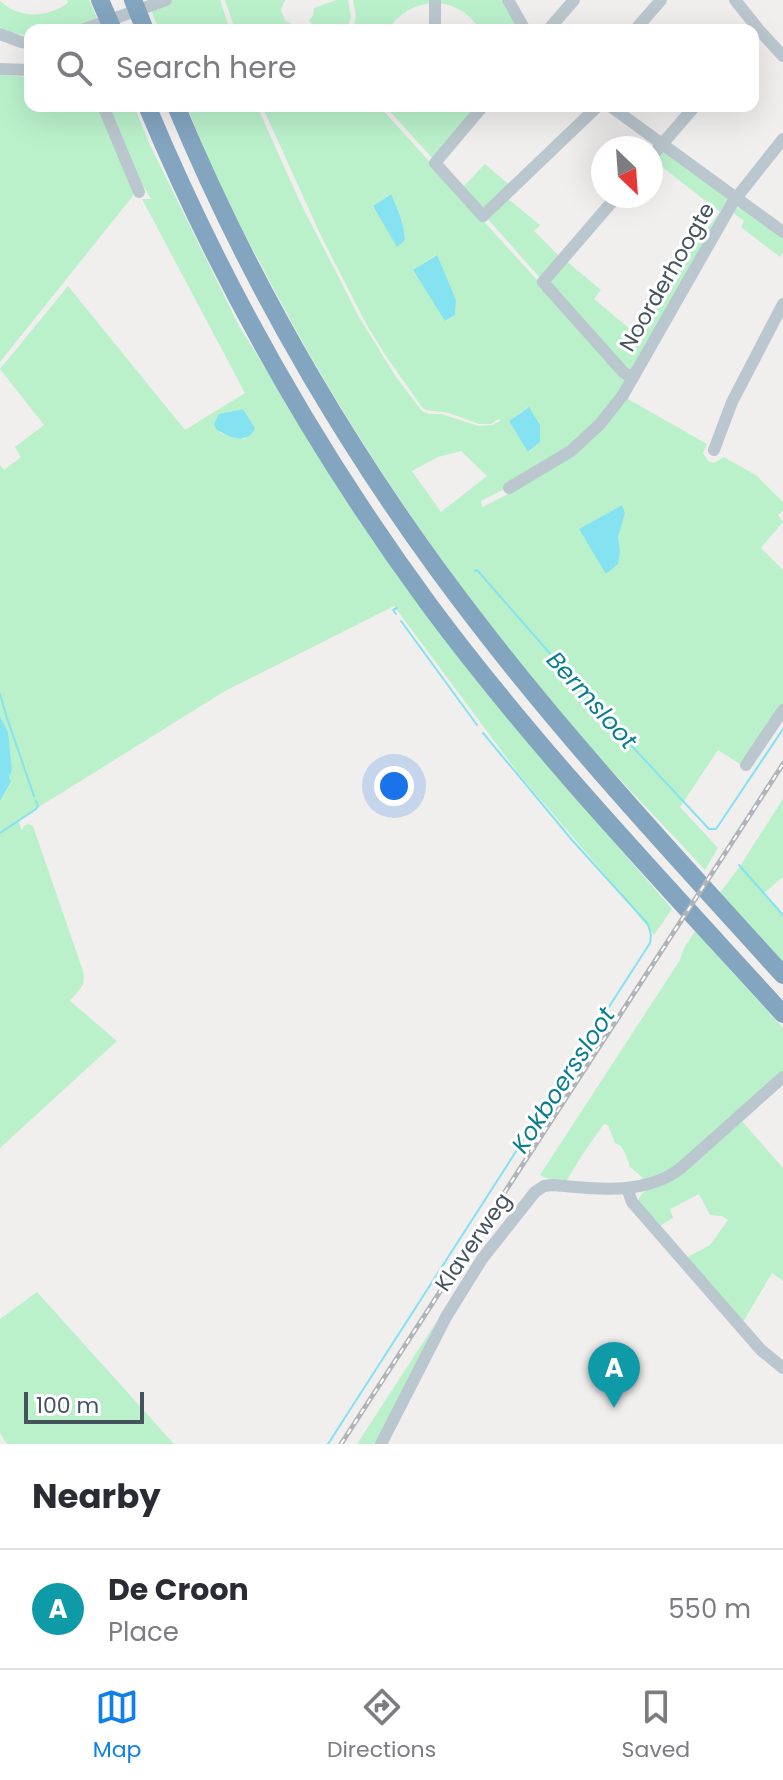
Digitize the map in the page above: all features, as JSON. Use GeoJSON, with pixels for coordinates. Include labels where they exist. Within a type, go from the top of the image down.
{"type":"FeatureCollection","features":[{"type":"Feature","properties":{"kind":"highway"},"geometry":{"type":"LineString","coordinates":[[102,0],[112,24]]}},
{"type":"Feature","properties":{"kind":"highway"},"geometry":{"type":"LineString","coordinates":[[142,3],[144,24]]}},
{"type":"Feature","properties":{"kind":"highway"},"geometry":{"type":"LineString","coordinates":[[150,112],[196,217],[237,298],[320,443],[383,539],[516,715],[783,1014]]}},
{"type":"Feature","properties":{"kind":"highway"},"geometry":{"type":"LineString","coordinates":[[179,112],[221,207],[290,339],[345,431],[414,536],[550,714],[783,975]]}},
{"type":"Feature","properties":{"kind":"street"},"geometry":{"type":"LineString","coordinates":[[96,24],[142,3],[166,0]]}},
{"type":"Feature","properties":{"kind":"street"},"geometry":{"type":"LineString","coordinates":[[435,0],[435,24]]}},
{"type":"Feature","properties":{"kind":"street"},"geometry":{"type":"LineString","coordinates":[[508,0],[522,24]]}},
{"type":"Feature","properties":{"kind":"street"},"geometry":{"type":"LineString","coordinates":[[553,24],[574,0]]}},
{"type":"Feature","properties":{"kind":"street"},"geometry":{"type":"LineString","coordinates":[[640,24],[661,0]]}},
{"type":"Feature","properties":{"kind":"street"},"geometry":{"type":"LineString","coordinates":[[737,1],[750,24]]}},
{"type":"Feature","properties":{"kind":"street"},"geometry":{"type":"LineString","coordinates":[[0,34],[24,42]]}},
{"type":"Feature","properties":{"kind":"street"},"geometry":{"type":"LineString","coordinates":[[759,36],[783,56]]}},
{"type":"Feature","properties":{"kind":"street"},"geometry":{"type":"LineString","coordinates":[[0,69],[24,70]]}},
{"type":"Feature","properties":{"kind":"street"},"geometry":{"type":"LineString","coordinates":[[106,112],[139,192]]}},
{"type":"Feature","properties":{"kind":"street"},"geometry":{"type":"LineString","coordinates":[[478,112],[435,163],[483,216],[592,112]]}},
{"type":"Feature","properties":{"kind":"street"},"geometry":{"type":"LineString","coordinates":[[618,112],[651,136]]}},
{"type":"Feature","properties":{"kind":"street"},"geometry":{"type":"LineString","coordinates":[[663,143],[690,112]]}},
{"type":"Feature","properties":{"kind":"street","name":"Noorderhoogte"},"geometry":{"type":"LineString","coordinates":[[509,488],[554,463],[583,441],[623,395],[736,198],[783,139]]}},
{"type":"Feature","properties":{"kind":"street"},"geometry":{"type":"LineString","coordinates":[[663,145],[783,232]]}},
{"type":"Feature","properties":{"kind":"street","name":"Noorderhoogte"},"geometry":{"type":"LineString","coordinates":[[607,208],[543,282],[624,373],[633,377]]}},
{"type":"Feature","properties":{"kind":"street"},"geometry":{"type":"LineString","coordinates":[[714,450],[732,402],[783,304]]}},
{"type":"Feature","properties":{"kind":"street"},"geometry":{"type":"LineString","coordinates":[[746,765],[783,710]]}},
{"type":"Feature","properties":{"kind":"street","name":"Klaverweg"},"geometry":{"type":"LineString","coordinates":[[381,1444],[446,1317],[482,1259],[531,1196],[548,1185],[611,1190],[659,1180],[675,1173],[783,1077]]}},
{"type":"Feature","properties":{"kind":"street"},"geometry":{"type":"LineString","coordinates":[[627,1188],[632,1202],[687,1267],[761,1350],[783,1368]]}},
{"type":"Feature","properties":{"kind":"green space"},"geometry":{"type":"Polygon","coordinates":[[[67,0],[89,0],[99,24],[24,24],[24,35],[0,27],[0,1],[16,11],[33,14],[51,12],[68,3],[67,0]]]}},
{"type":"Feature","properties":{"kind":"green space"},"geometry":{"type":"Polygon","coordinates":[[[147,0],[220,0],[228,24],[157,24],[147,0]]]}},
{"type":"Feature","properties":{"kind":"green space"},"geometry":{"type":"Polygon","coordinates":[[[225,0],[285,0],[281,10],[285,20],[292,24],[233,24],[225,0]]]}},
{"type":"Feature","properties":{"kind":"green space"},"geometry":{"type":"Polygon","coordinates":[[[336,0],[348,0],[349,24],[312,24],[309,21],[314,8],[336,0]]]}},
{"type":"Feature","properties":{"kind":"green space"},"geometry":{"type":"Polygon","coordinates":[[[353,0],[432,0],[432,3],[407,11],[393,24],[354,24],[353,0]]]}},
{"type":"Feature","properties":{"kind":"green space"},"geometry":{"type":"Polygon","coordinates":[[[439,0],[501,0],[515,24],[476,24],[463,12],[439,3],[439,0]]]}},
{"type":"Feature","properties":{"kind":"green space"},"geometry":{"type":"Polygon","coordinates":[[[0,75],[24,77],[24,112],[100,112],[135,190],[0,362],[0,75]]]}},
{"type":"Feature","properties":{"kind":"green space"},"geometry":{"type":"Polygon","coordinates":[[[109,112],[136,112],[239,326],[314,446],[527,741],[672,909],[654,935],[518,773],[394,606],[225,691],[18,820],[22,831],[28,824],[33,826],[84,974],[83,985],[70,1001],[117,1041],[0,1148],[0,801],[11,783],[9,777],[12,770],[8,732],[0,716],[0,465],[4,470],[21,457],[15,447],[44,425],[0,369],[68,286],[185,430],[245,393],[142,199],[151,199],[109,112]],[[243,409],[219,414],[220,433],[244,439],[255,428],[243,409]]]}},
{"type":"Feature","properties":{"kind":"green space"},"geometry":{"type":"Polygon","coordinates":[[[189,112],[260,112],[299,200],[359,317],[396,377],[422,411],[479,426],[500,421],[479,424],[422,407],[368,327],[322,238],[265,112],[384,112],[628,380],[599,420],[582,436],[524,478],[481,501],[482,507],[562,462],[597,433],[626,398],[707,444],[703,453],[708,461],[714,463],[724,457],[757,476],[783,502],[783,511],[778,515],[783,522],[761,548],[783,570],[783,704],[743,766],[718,750],[680,807],[718,848],[705,870],[557,709],[480,612],[407,510],[308,351],[207,157],[189,112]],[[390,194],[373,206],[397,246],[405,240],[404,228],[390,194]],[[436,255],[413,270],[446,321],[455,315],[456,300],[436,255]],[[528,407],[509,421],[529,452],[540,442],[540,425],[528,407]],[[461,451],[438,457],[412,471],[441,512],[487,476],[461,451]],[[622,505],[579,529],[607,573],[618,563],[622,505]]]}},
{"type":"Feature","properties":{"kind":"green space"},"geometry":{"type":"Polygon","coordinates":[[[390,112],[474,112],[434,160],[390,112]]]}},
{"type":"Feature","properties":{"kind":"green space"},"geometry":{"type":"Polygon","coordinates":[[[663,151],[730,199],[720,212],[663,168],[663,151]]]}},
{"type":"Feature","properties":{"kind":"green space"},"geometry":{"type":"Polygon","coordinates":[[[485,164],[511,186],[483,212],[462,188],[485,164]]]}},
{"type":"Feature","properties":{"kind":"green space"},"geometry":{"type":"Polygon","coordinates":[[[507,198],[540,225],[534,231],[560,257],[542,280],[486,217],[507,198]]]}},
{"type":"Feature","properties":{"kind":"green space"},"geometry":{"type":"Polygon","coordinates":[[[736,205],[783,235],[780,257],[741,227],[744,221],[732,212],[736,206],[745,218],[736,205]]]}},
{"type":"Feature","properties":{"kind":"green space"},"geometry":{"type":"Polygon","coordinates":[[[720,212],[720,221],[634,370],[628,371],[548,280],[565,260],[601,290],[594,299],[630,329],[720,212]]]}},
{"type":"Feature","properties":{"kind":"green space"},"geometry":{"type":"Polygon","coordinates":[[[783,799],[783,877],[764,893],[783,915],[783,964],[719,894],[783,799]]]}},
{"type":"Feature","properties":{"kind":"green space"},"geometry":{"type":"Polygon","coordinates":[[[695,931],[783,1028],[783,1071],[678,1167],[643,1180],[630,1167],[621,1146],[615,1143],[608,1125],[604,1124],[565,1183],[540,1175],[680,960],[695,931]]]}},
{"type":"Feature","properties":{"kind":"green space"},"geometry":{"type":"Polygon","coordinates":[[[742,1121],[783,1168],[783,1281],[772,1273],[743,1322],[686,1258],[710,1245],[728,1220],[710,1215],[699,1194],[670,1209],[673,1218],[658,1227],[638,1201],[650,1188],[680,1176],[742,1121]]]}},
{"type":"Feature","properties":{"kind":"green space"},"geometry":{"type":"Polygon","coordinates":[[[37,1292],[174,1444],[7,1444],[0,1433],[0,1319],[37,1292]]]}},
{"type":"Feature","properties":{"kind":"green space"},"geometry":{"type":"Polygon","coordinates":[[[437,1321],[378,1444],[357,1444],[437,1321]]]}},
{"type":"Feature","properties":{"kind":"water"},"geometry":{"type":"Polygon","coordinates":[[[391,194],[405,240],[397,247],[373,206],[391,194]]]}},
{"type":"Feature","properties":{"kind":"water"},"geometry":{"type":"Polygon","coordinates":[[[437,255],[456,300],[455,315],[445,321],[413,270],[437,255]]]}},
{"type":"Feature","properties":{"kind":"water"},"geometry":{"type":"Polygon","coordinates":[[[529,407],[540,425],[540,442],[528,452],[509,421],[529,407]]]}},
{"type":"Feature","properties":{"kind":"water"},"geometry":{"type":"Polygon","coordinates":[[[243,409],[255,428],[248,437],[232,437],[216,429],[214,424],[219,414],[243,409]]]}},
{"type":"Feature","properties":{"kind":"water"},"geometry":{"type":"Polygon","coordinates":[[[622,505],[625,513],[618,537],[618,564],[606,574],[579,529],[622,505]]]}},
{"type":"Feature","properties":{"kind":"water"},"geometry":{"type":"Polygon","coordinates":[[[0,716],[8,732],[12,770],[9,777],[11,782],[0,801],[0,716]]]}},
{"type":"Feature","properties":{"kind":"waterway","name":"Bermsloot"},"geometry":{"type":"LineString","coordinates":[[475,571],[709,829],[716,829],[783,729]]}},
{"type":"Feature","properties":{"kind":"waterway","name":"Kokboerssloot"},"geometry":{"type":"LineString","coordinates":[[396,614],[393,610],[397,608]]}},
{"type":"Feature","properties":{"kind":"waterway","name":"Kokboerssloot"},"geometry":{"type":"LineString","coordinates":[[401,621],[477,725]]}},
{"type":"Feature","properties":{"kind":"waterway"},"geometry":{"type":"LineString","coordinates":[[0,694],[34,796]]}},
{"type":"Feature","properties":{"kind":"waterway","name":"Kokboerssloot"},"geometry":{"type":"LineString","coordinates":[[328,1444],[650,943],[648,924],[572,840],[483,733]]}},
{"type":"Feature","properties":{"kind":"waterway"},"geometry":{"type":"LineString","coordinates":[[0,833],[36,809],[36,801]]}},
{"type":"Feature","properties":{"kind":"waterway"},"geometry":{"type":"LineString","coordinates":[[739,865],[783,915]]}},
{"type":"Feature","properties":{"kind":"railway"},"geometry":{"type":"LineString","coordinates":[[341,1444],[783,764]]}},
{"type":"Feature","properties":{"kind":"place","name":"De Croon"},"geometry":{"type":"Point","coordinates":[614,1408]}}]}
